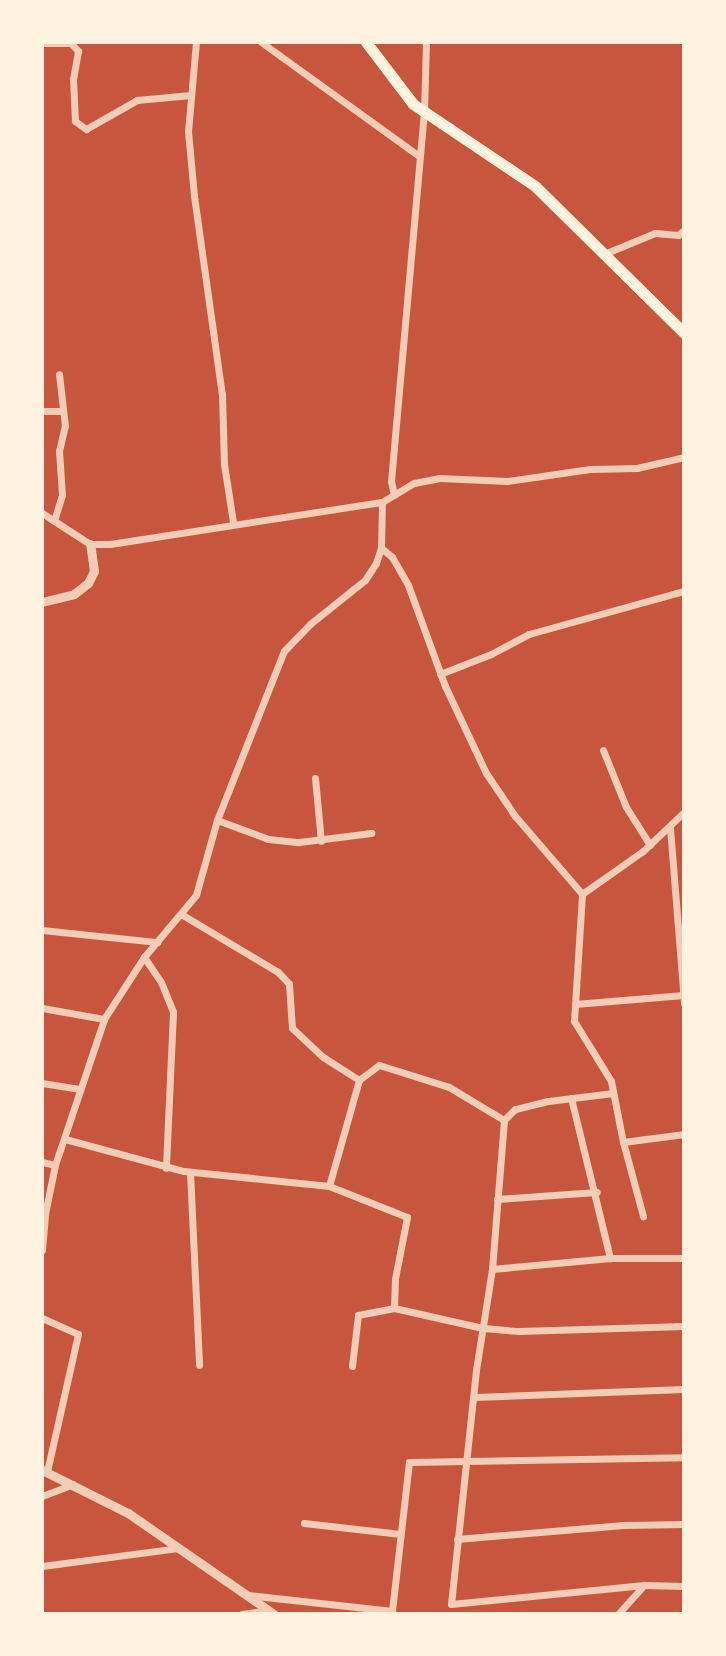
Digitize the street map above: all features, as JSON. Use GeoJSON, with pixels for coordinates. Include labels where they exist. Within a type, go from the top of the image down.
{"type":"FeatureCollection","features":[{"type":"Feature","properties":{"kind":"main road"},"geometry":{"type":"LineString","coordinates":[[366,42],[391,78],[424,113],[535,186],[684,333]]}},
{"type":"Feature","properties":{"kind":"street"},"geometry":{"type":"LineString","coordinates":[[196,42],[188,131],[222,394],[224,464],[233,522]]}},
{"type":"Feature","properties":{"kind":"street"},"geometry":{"type":"LineString","coordinates":[[261,42],[419,156]]}},
{"type":"Feature","properties":{"kind":"street"},"geometry":{"type":"LineString","coordinates":[[394,495],[391,481],[424,113],[426,42]]}},
{"type":"Feature","properties":{"kind":"street"},"geometry":{"type":"LineString","coordinates":[[42,43],[71,43],[78,51],[73,79],[75,121],[86,129],[137,100],[191,95]]}},
{"type":"Feature","properties":{"kind":"street"},"geometry":{"type":"LineString","coordinates":[[603,255],[655,233],[678,235],[684,230]]}},
{"type":"Feature","properties":{"kind":"street"},"geometry":{"type":"LineString","coordinates":[[54,521],[62,495],[59,451],[65,426],[59,374]]}},
{"type":"Feature","properties":{"kind":"street"},"geometry":{"type":"LineString","coordinates":[[42,411],[63,411]]}},
{"type":"Feature","properties":{"kind":"street"},"geometry":{"type":"LineString","coordinates":[[42,513],[90,544],[382,502],[414,483],[439,478],[507,481],[590,469],[637,468],[684,457]]}},
{"type":"Feature","properties":{"kind":"street"},"geometry":{"type":"LineString","coordinates":[[42,1250],[45,1214],[55,1165],[104,1019],[144,957],[196,895],[217,820],[284,651],[310,624],[365,580],[381,548],[382,502]]}},
{"type":"Feature","properties":{"kind":"street"},"geometry":{"type":"LineString","coordinates":[[42,602],[74,594],[88,583],[94,571],[90,544]]}},
{"type":"Feature","properties":{"kind":"street"},"geometry":{"type":"LineString","coordinates":[[381,548],[392,557],[408,585],[440,674],[486,773],[515,816],[582,894],[574,1021],[611,1081],[643,1216]]}},
{"type":"Feature","properties":{"kind":"street"},"geometry":{"type":"LineString","coordinates":[[440,674],[491,654],[529,634],[684,591]]}},
{"type":"Feature","properties":{"kind":"street"},"geometry":{"type":"LineString","coordinates":[[603,750],[626,807],[650,845]]}},
{"type":"Feature","properties":{"kind":"street"},"geometry":{"type":"LineString","coordinates":[[315,778],[321,841]]}},
{"type":"Feature","properties":{"kind":"street"},"geometry":{"type":"LineString","coordinates":[[582,894],[650,845],[684,812]]}},
{"type":"Feature","properties":{"kind":"street"},"geometry":{"type":"LineString","coordinates":[[217,820],[268,839],[321,841],[371,833]]}},
{"type":"Feature","properties":{"kind":"street"},"geometry":{"type":"LineString","coordinates":[[670,828],[684,1003]]}},
{"type":"Feature","properties":{"kind":"street"},"geometry":{"type":"LineString","coordinates":[[181,914],[278,972],[289,984],[292,1028],[323,1057],[359,1080]]}},
{"type":"Feature","properties":{"kind":"street"},"geometry":{"type":"LineString","coordinates":[[42,930],[157,942]]}},
{"type":"Feature","properties":{"kind":"street"},"geometry":{"type":"LineString","coordinates":[[144,957],[166,990],[173,1012],[166,1168]]}},
{"type":"Feature","properties":{"kind":"street"},"geometry":{"type":"LineString","coordinates":[[575,1004],[684,995]]}},
{"type":"Feature","properties":{"kind":"street"},"geometry":{"type":"LineString","coordinates":[[42,1008],[104,1019]]}},
{"type":"Feature","properties":{"kind":"street"},"geometry":{"type":"LineString","coordinates":[[329,1186],[359,1080],[379,1065],[449,1087],[504,1120]]}},
{"type":"Feature","properties":{"kind":"street"},"geometry":{"type":"LineString","coordinates":[[42,1083],[81,1089]]}},
{"type":"Feature","properties":{"kind":"street"},"geometry":{"type":"LineString","coordinates":[[613,1093],[515,1109],[504,1120],[492,1269],[451,1604],[644,1585],[684,1586]]}},
{"type":"Feature","properties":{"kind":"street"},"geometry":{"type":"LineString","coordinates":[[571,1098],[577,1131],[597,1192],[610,1258]]}},
{"type":"Feature","properties":{"kind":"street"},"geometry":{"type":"LineString","coordinates":[[623,1142],[684,1134]]}},
{"type":"Feature","properties":{"kind":"street"},"geometry":{"type":"LineString","coordinates":[[65,1139],[166,1168],[329,1186],[407,1217],[395,1279],[394,1308]]}},
{"type":"Feature","properties":{"kind":"street"},"geometry":{"type":"LineString","coordinates":[[42,1162],[55,1165]]}},
{"type":"Feature","properties":{"kind":"street"},"geometry":{"type":"LineString","coordinates":[[190,1172],[199,1365]]}},
{"type":"Feature","properties":{"kind":"street"},"geometry":{"type":"LineString","coordinates":[[497,1199],[597,1192]]}},
{"type":"Feature","properties":{"kind":"street"},"geometry":{"type":"LineString","coordinates":[[492,1269],[610,1258],[684,1258]]}},
{"type":"Feature","properties":{"kind":"street"},"geometry":{"type":"LineString","coordinates":[[352,1366],[358,1315],[394,1308],[483,1328],[519,1331],[684,1326]]}},
{"type":"Feature","properties":{"kind":"street"},"geometry":{"type":"LineString","coordinates":[[42,1318],[78,1334],[45,1471],[128,1513],[271,1612]]}},
{"type":"Feature","properties":{"kind":"street"},"geometry":{"type":"LineString","coordinates":[[474,1397],[684,1389]]}},
{"type":"Feature","properties":{"kind":"street"},"geometry":{"type":"LineString","coordinates":[[247,1595],[392,1611],[409,1462],[684,1457]]}},
{"type":"Feature","properties":{"kind":"street"},"geometry":{"type":"LineString","coordinates":[[42,1496],[75,1484]]}},
{"type":"Feature","properties":{"kind":"street"},"geometry":{"type":"LineString","coordinates":[[304,1523],[400,1534]]}},
{"type":"Feature","properties":{"kind":"street"},"geometry":{"type":"LineString","coordinates":[[457,1539],[623,1525],[684,1524]]}},
{"type":"Feature","properties":{"kind":"street"},"geometry":{"type":"LineString","coordinates":[[42,1566],[178,1548]]}},
{"type":"Feature","properties":{"kind":"street"},"geometry":{"type":"LineString","coordinates":[[618,1614],[644,1585]]}},
{"type":"Feature","properties":{"kind":"street"},"geometry":{"type":"LineString","coordinates":[[242,1614],[271,1612]]}}]}
